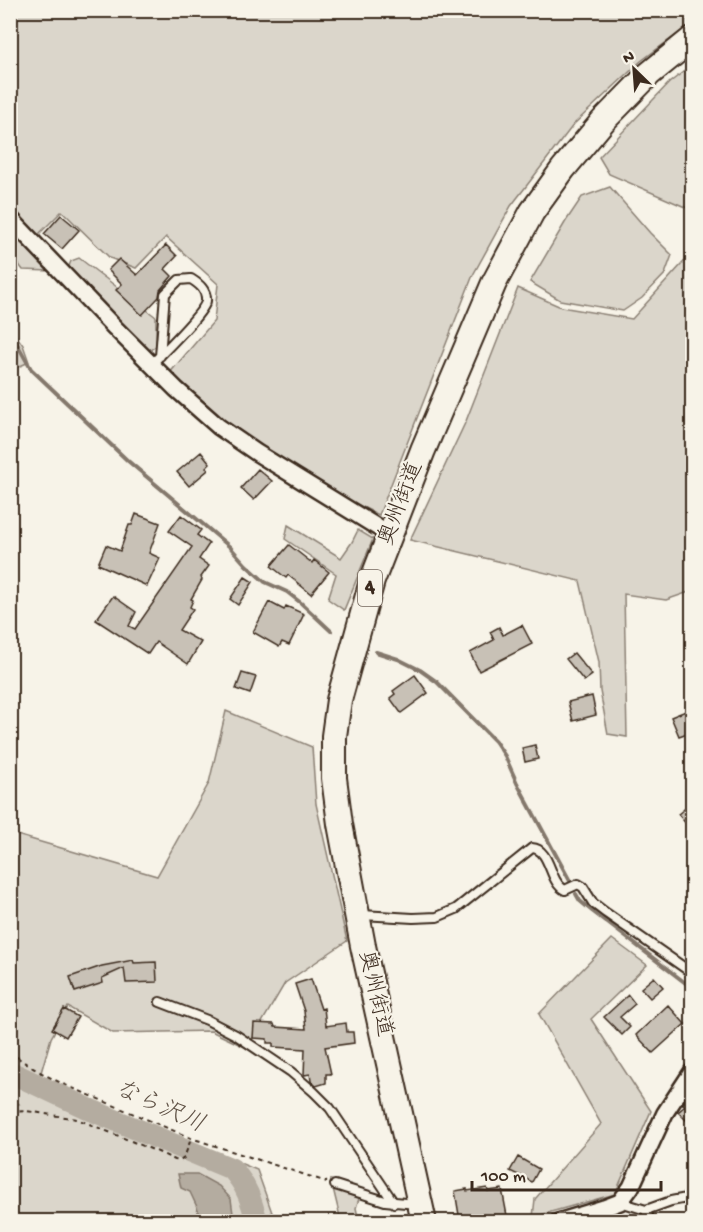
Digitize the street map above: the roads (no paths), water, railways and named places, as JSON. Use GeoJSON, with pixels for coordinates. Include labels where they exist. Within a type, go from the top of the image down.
{"type":"FeatureCollection","features":[{"type":"Feature","properties":{"kind":"highway","name":"奥州街道"},"geometry":{"type":"LineString","coordinates":[[422,1213],[357,914],[340,824],[334,778],[334,736],[339,700],[372,581],[423,450],[494,283],[532,213],[562,169],[603,121],[649,74],[693,39]]}},
{"type":"Feature","properties":{"kind":"street"},"geometry":{"type":"LineString","coordinates":[[10,218],[156,361],[176,389],[219,427],[390,535]]}},
{"type":"Feature","properties":{"kind":"street"},"geometry":{"type":"LineString","coordinates":[[558,1221],[620,1202],[631,1187],[665,1113],[693,1072]]}},
{"type":"Feature","properties":{"kind":"lane"},"geometry":{"type":"LineString","coordinates":[[191,279],[200,284],[205,293],[206,303],[156,361],[165,294],[179,280],[191,279]]}},
{"type":"Feature","properties":{"kind":"lane"},"geometry":{"type":"LineString","coordinates":[[357,914],[413,918],[437,917],[456,909],[532,848],[538,849],[543,853],[559,888],[565,890],[578,884],[583,887],[593,903],[693,973]]}},
{"type":"Feature","properties":{"kind":"lane"},"geometry":{"type":"LineString","coordinates":[[160,1002],[207,1020],[236,1035],[306,1085],[330,1108],[394,1203]]}},
{"type":"Feature","properties":{"kind":"lane"},"geometry":{"type":"LineString","coordinates":[[335,1185],[422,1213]]}},
{"type":"Feature","properties":{"kind":"lane"},"geometry":{"type":"LineString","coordinates":[[620,1202],[646,1210],[671,1201],[693,1197]]}},
{"type":"Feature","properties":{"kind":"lane"},"geometry":{"type":"LineString","coordinates":[[646,1210],[650,1221]]}},
{"type":"Feature","properties":{"kind":"waterway"},"geometry":{"type":"LineString","coordinates":[[10,335],[31,369],[128,461],[230,547],[265,582],[287,592],[331,631]]}},
{"type":"Feature","properties":{"kind":"waterway"},"geometry":{"type":"LineString","coordinates":[[376,652],[398,659],[437,682],[495,741],[570,881]]}},
{"type":"Feature","properties":{"kind":"waterway"},"geometry":{"type":"LineString","coordinates":[[576,894],[580,901],[592,911],[692,988]]}},
{"type":"Feature","properties":{"kind":"waterway","name":"なら沢川"},"geometry":{"type":"LineString","coordinates":[[10,1072],[91,1110],[232,1169],[248,1194],[257,1222]]}}]}
